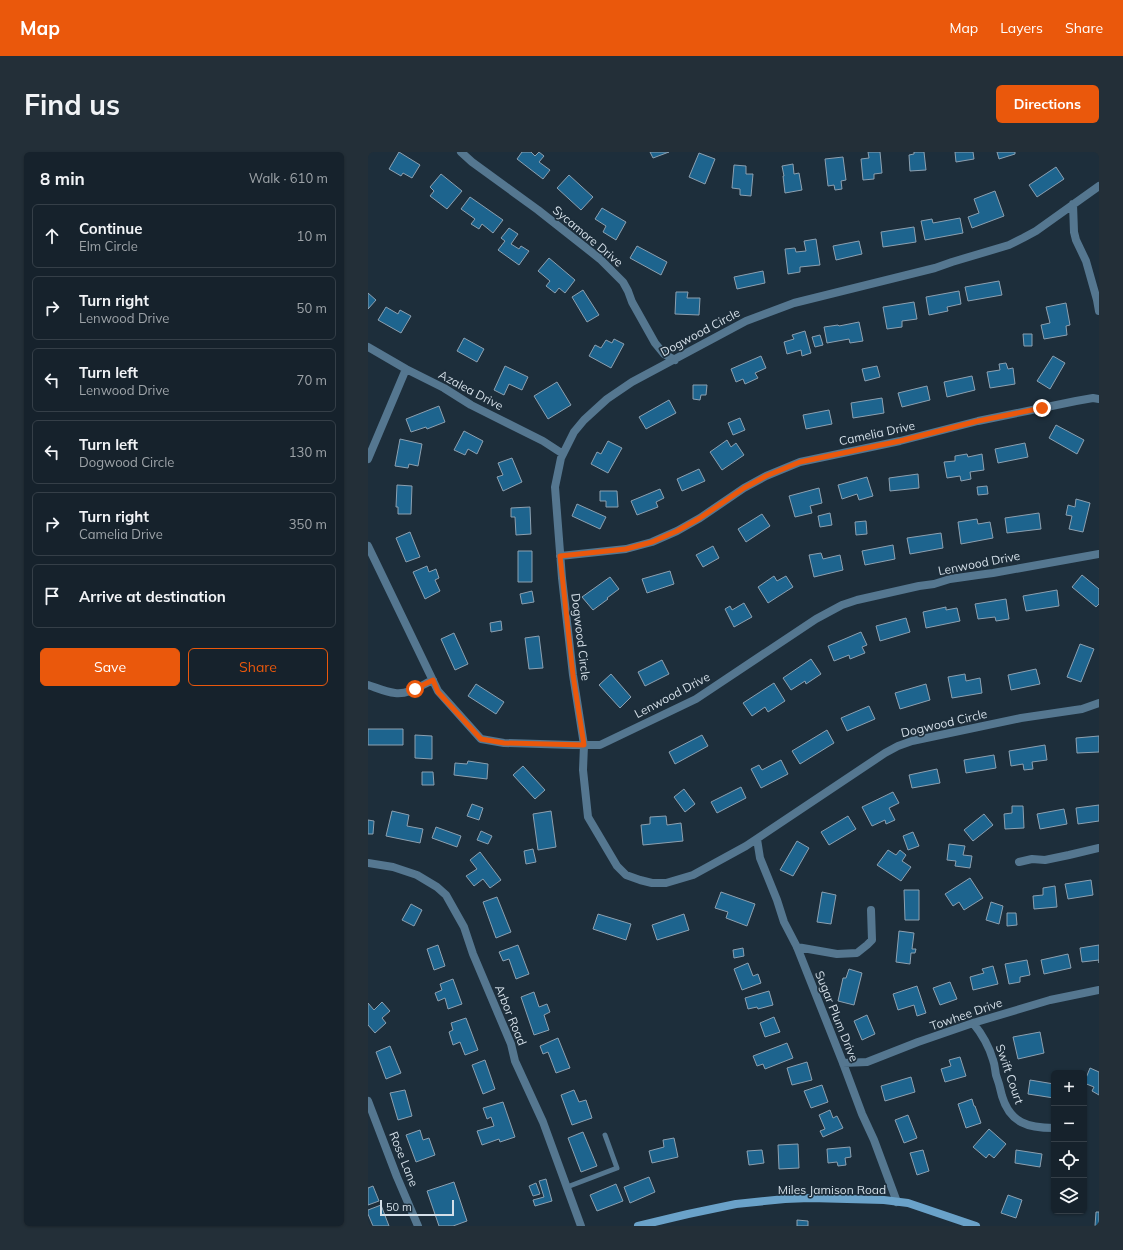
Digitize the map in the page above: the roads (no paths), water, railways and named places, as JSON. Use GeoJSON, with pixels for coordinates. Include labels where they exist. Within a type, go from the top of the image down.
{"type":"FeatureCollection","features":[{"type":"Feature","properties":{"kind":"main road","name":"Miles Jamison Road"},"geometry":{"type":"LineString","coordinates":[[638,1226],[736,1204],[810,1198],[908,1203],[976,1226]]}},
{"type":"Feature","properties":{"kind":"street","name":"Sycamore Drive"},"geometry":{"type":"LineString","coordinates":[[461,152],[472,162],[538,210],[600,259],[623,282],[632,302],[656,343],[664,354],[674,360]]}},
{"type":"Feature","properties":{"kind":"street","name":"Dogwood Circle"},"geometry":{"type":"LineString","coordinates":[[1099,186],[1036,231],[1009,245],[935,268],[794,303],[746,321],[632,382],[607,399],[584,420],[574,432],[559,465],[556,487],[560,556],[573,675],[584,745],[583,770],[588,816],[616,866],[626,875],[652,883],[666,883],[694,875],[746,846],[873,761],[898,746],[1021,718],[1082,709],[1099,703]]}},
{"type":"Feature","properties":{"kind":"street"},"geometry":{"type":"LineString","coordinates":[[1073,204],[1074,232],[1088,268],[1099,311]]}},
{"type":"Feature","properties":{"kind":"street","name":"Azalea Drive"},"geometry":{"type":"LineString","coordinates":[[368,347],[406,369],[444,388],[471,405],[543,441],[563,454]]}},
{"type":"Feature","properties":{"kind":"street"},"geometry":{"type":"LineString","coordinates":[[368,459],[406,369]]}},
{"type":"Feature","properties":{"kind":"street","name":"Camelia Drive"},"geometry":{"type":"LineString","coordinates":[[560,556],[626,549],[652,542],[677,531],[700,518],[744,488],[766,476],[800,462],[900,441],[978,421],[1076,401],[1093,398],[1099,399]]}},
{"type":"Feature","properties":{"kind":"street","name":"Lenwood Drive"},"geometry":{"type":"LineString","coordinates":[[368,546],[438,692],[481,739],[504,743],[584,745],[600,745],[696,699],[816,619],[842,605],[857,600],[919,586],[1099,554]]}},
{"type":"Feature","properties":{"kind":"street"},"geometry":{"type":"LineString","coordinates":[[368,685],[395,693],[403,693],[433,680]]}},
{"type":"Feature","properties":{"kind":"street","name":"Sugar Plum Drive"},"geometry":{"type":"LineString","coordinates":[[757,839],[760,858],[768,881],[777,900],[784,922],[797,947],[897,1202]]}},
{"type":"Feature","properties":{"kind":"street"},"geometry":{"type":"LineString","coordinates":[[1019,862],[1032,858],[1046,860],[1099,848]]}},
{"type":"Feature","properties":{"kind":"street","name":"Arbor Road"},"geometry":{"type":"LineString","coordinates":[[368,863],[393,867],[417,875],[428,880],[446,895],[464,927],[511,1044],[515,1061],[543,1122],[581,1226]]}},
{"type":"Feature","properties":{"kind":"street"},"geometry":{"type":"LineString","coordinates":[[797,947],[837,954],[857,953],[872,940],[871,910]]}},
{"type":"Feature","properties":{"kind":"street","name":"Towhee Drive"},"geometry":{"type":"LineString","coordinates":[[843,1063],[867,1062],[973,1023],[1050,1000],[1099,990]]}},
{"type":"Feature","properties":{"kind":"street","name":"Swift Court"},"geometry":{"type":"LineString","coordinates":[[973,1023],[988,1044],[994,1061],[996,1076],[999,1082],[1002,1097],[1009,1111],[1025,1125],[1051,1128]]}},
{"type":"Feature","properties":{"kind":"street","name":"Rose Lane"},"geometry":{"type":"LineString","coordinates":[[368,1101],[397,1177],[418,1226]]}},
{"type":"Feature","properties":{"kind":"lane"},"geometry":{"type":"LineString","coordinates":[[567,1187],[617,1168],[605,1135]]}}]}
